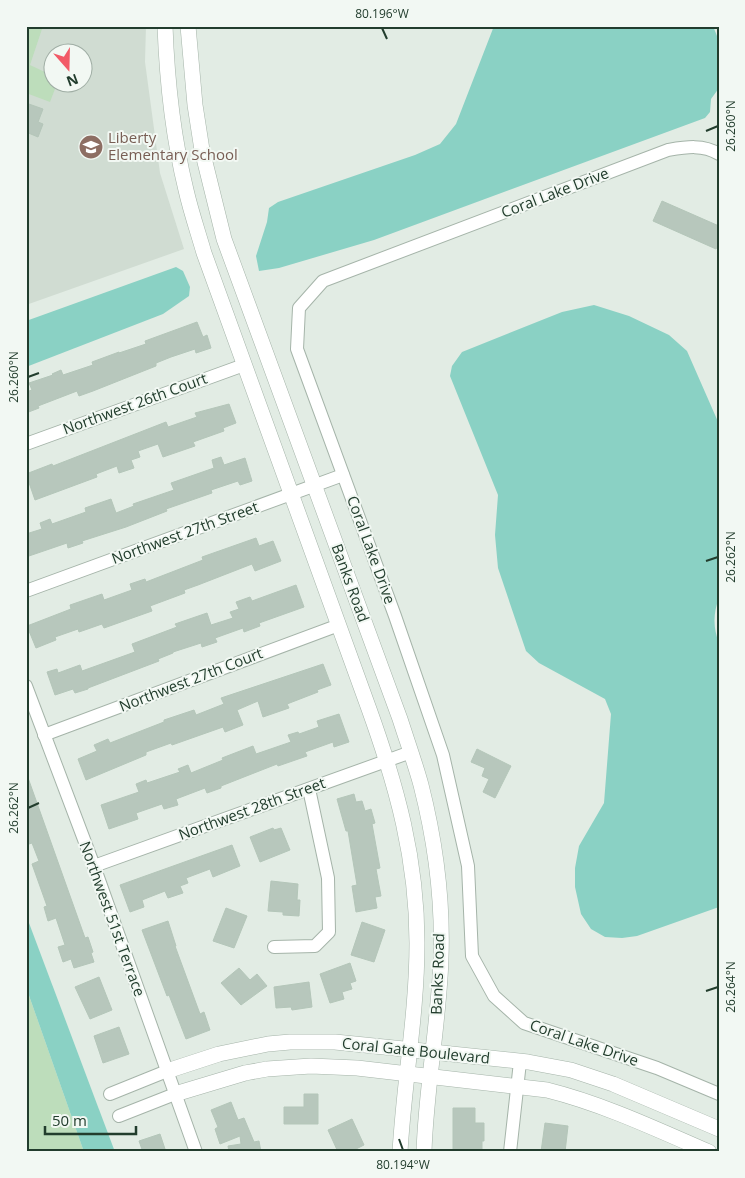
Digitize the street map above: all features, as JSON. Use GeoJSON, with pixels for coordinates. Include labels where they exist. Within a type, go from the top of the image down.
{"type":"FeatureCollection","features":[{"type":"Feature","properties":{"kind":"street","name":"Banks Road"},"geometry":{"type":"LineString","coordinates":[[165,26],[170,102],[186,191],[204,253],[387,760],[402,815],[415,898],[417,942],[416,988],[400,1152]]}},
{"type":"Feature","properties":{"kind":"street","name":"Banks Road"},"geometry":{"type":"LineString","coordinates":[[188,26],[194,105],[202,150],[224,239],[410,752],[428,819],[437,872],[441,956],[439,1000],[424,1152]]}},
{"type":"Feature","properties":{"kind":"street","name":"Coral Lake Drive"},"geometry":{"type":"LineString","coordinates":[[719,154],[710,148],[690,147],[668,150],[323,281],[299,308],[296,349],[395,616],[443,755],[468,866],[472,956],[494,996],[524,1022],[657,1068],[719,1094]]}},
{"type":"Feature","properties":{"kind":"street","name":"Northwest 26th Court"},"geometry":{"type":"LineString","coordinates":[[26,444],[244,365]]}},
{"type":"Feature","properties":{"kind":"street","name":"Northwest 27th Street"},"geometry":{"type":"LineString","coordinates":[[26,591],[343,475]]}},
{"type":"Feature","properties":{"kind":"street","name":"Northwest 27th Court"},"geometry":{"type":"LineString","coordinates":[[44,735],[339,625]]}},
{"type":"Feature","properties":{"kind":"street","name":"Northwest 51st Terrace"},"geometry":{"type":"LineString","coordinates":[[26,686],[94,866],[196,1152]]}},
{"type":"Feature","properties":{"kind":"street","name":"Northwest 28th Street"},"geometry":{"type":"LineString","coordinates":[[94,866],[410,752]]}},
{"type":"Feature","properties":{"kind":"street"},"geometry":{"type":"LineString","coordinates":[[274,948],[315,946],[330,932],[328,878],[308,789]]}},
{"type":"Feature","properties":{"kind":"street","name":"Coral Gate Boulevard"},"geometry":{"type":"LineString","coordinates":[[110,1094],[167,1071],[244,1048],[290,1042],[335,1042],[520,1062],[571,1070],[592,1076],[719,1129]]}},
{"type":"Feature","properties":{"kind":"street"},"geometry":{"type":"LineString","coordinates":[[510,1152],[520,1062]]}},
{"type":"Feature","properties":{"kind":"street","name":"Coral Gate Boulevard"},"geometry":{"type":"LineString","coordinates":[[119,1116],[175,1094],[245,1073],[289,1067],[334,1066],[547,1090],[589,1102],[709,1152]]}},
{"type":"Feature","properties":{"kind":"shaded area","name":"Liberty Elementary School"},"geometry":{"type":"Polygon","coordinates":[[[26,26],[146,26],[145,62],[160,173],[184,249],[26,305],[26,26]]]}},
{"type":"Feature","properties":{"kind":"green space"},"geometry":{"type":"Polygon","coordinates":[[[26,26],[42,29],[30,65],[42,71],[42,92],[54,92],[50,102],[26,93],[26,26]]]}},
{"type":"Feature","properties":{"kind":"green space"},"geometry":{"type":"Polygon","coordinates":[[[26,987],[84,1152],[26,1152],[26,987]]]}},
{"type":"Feature","properties":{"kind":"water"},"geometry":{"type":"Polygon","coordinates":[[[494,26],[713,26],[719,41],[719,88],[711,99],[710,112],[705,118],[374,240],[279,268],[259,271],[256,256],[267,222],[269,208],[278,202],[415,155],[440,144],[456,124],[494,26]]]}},
{"type":"Feature","properties":{"kind":"water"},"geometry":{"type":"Polygon","coordinates":[[[176,267],[183,271],[190,287],[189,296],[163,314],[26,367],[26,321],[176,267]]]}},
{"type":"Feature","properties":{"kind":"water"},"geometry":{"type":"Polygon","coordinates":[[[594,305],[629,316],[669,335],[687,351],[719,424],[719,598],[714,620],[719,643],[719,907],[637,936],[622,938],[605,937],[591,929],[581,914],[575,887],[575,868],[579,846],[604,803],[611,714],[605,699],[539,663],[526,651],[498,568],[495,535],[498,495],[450,376],[452,366],[462,352],[562,312],[594,305]]]}},
{"type":"Feature","properties":{"kind":"water"},"geometry":{"type":"Polygon","coordinates":[[[26,915],[115,1152],[84,1152],[26,987],[26,915]]]}},
{"type":"Feature","properties":{"kind":"building"},"geometry":{"type":"Polygon","coordinates":[[[26,103],[43,109],[38,122],[43,124],[38,137],[26,132],[26,103]]]}},
{"type":"Feature","properties":{"kind":"building"},"geometry":{"type":"Polygon","coordinates":[[[662,201],[719,226],[719,242],[716,249],[653,221],[662,201]]]}},
{"type":"Feature","properties":{"kind":"building"},"geometry":{"type":"Polygon","coordinates":[[[197,322],[203,337],[207,335],[211,348],[196,353],[195,349],[171,357],[156,363],[156,366],[93,391],[79,396],[77,391],[38,406],[39,408],[26,413],[26,392],[32,390],[29,383],[53,375],[61,370],[63,375],[93,365],[92,362],[146,344],[145,341],[197,322]]]}},
{"type":"Feature","properties":{"kind":"building"},"geometry":{"type":"Polygon","coordinates":[[[229,404],[236,423],[223,428],[224,431],[193,442],[195,446],[163,457],[158,444],[138,451],[140,457],[131,460],[134,468],[119,473],[117,466],[96,474],[97,477],[35,500],[26,474],[52,464],[53,466],[166,422],[168,427],[197,417],[195,413],[229,404]]]}},
{"type":"Feature","properties":{"kind":"building"},"geometry":{"type":"Polygon","coordinates":[[[221,457],[224,465],[245,458],[252,481],[240,485],[238,481],[211,490],[212,493],[166,509],[167,511],[126,527],[82,541],[83,543],[68,548],[67,543],[26,557],[26,534],[42,529],[40,523],[50,519],[52,524],[86,512],[85,508],[111,499],[116,513],[134,506],[133,504],[174,490],[171,483],[214,468],[212,460],[221,457]]]}},
{"type":"Feature","properties":{"kind":"building"},"geometry":{"type":"Polygon","coordinates":[[[256,538],[259,546],[273,541],[281,561],[255,571],[252,564],[184,590],[185,593],[150,606],[152,611],[104,628],[102,624],[79,632],[78,629],[55,637],[56,640],[36,648],[27,626],[71,609],[70,605],[102,594],[104,600],[132,590],[130,584],[145,579],[146,582],[203,560],[202,557],[256,538]]]}},
{"type":"Feature","properties":{"kind":"building"},"geometry":{"type":"Polygon","coordinates":[[[296,585],[304,607],[259,623],[260,626],[244,632],[243,628],[215,638],[217,642],[202,647],[201,643],[173,652],[158,659],[159,661],[88,689],[75,693],[73,689],[55,695],[47,672],[57,669],[58,673],[80,665],[82,671],[135,652],[132,644],[177,627],[175,624],[207,613],[211,625],[233,618],[230,612],[239,609],[236,602],[250,597],[252,601],[296,585]]]}},
{"type":"Feature","properties":{"kind":"building"},"geometry":{"type":"Polygon","coordinates":[[[323,664],[331,685],[287,704],[289,708],[263,717],[258,701],[237,710],[243,725],[225,732],[223,727],[172,745],[171,743],[146,752],[146,755],[86,780],[78,759],[97,751],[94,745],[108,739],[110,743],[164,722],[164,720],[194,710],[196,715],[224,704],[221,698],[323,664]]]}},
{"type":"Feature","properties":{"kind":"building"},"geometry":{"type":"Polygon","coordinates":[[[339,714],[349,742],[334,747],[333,742],[305,752],[307,756],[278,766],[277,764],[207,793],[205,788],[176,799],[178,805],[164,809],[162,804],[136,813],[138,819],[109,829],[101,805],[139,792],[136,784],[146,780],[147,783],[180,772],[178,769],[188,765],[191,773],[253,746],[256,754],[291,742],[288,735],[298,732],[299,734],[319,727],[317,721],[339,714]]]}},
{"type":"Feature","properties":{"kind":"building"},"geometry":{"type":"Polygon","coordinates":[[[477,749],[511,766],[495,798],[483,792],[489,779],[482,776],[485,768],[471,762],[477,749]]]}},
{"type":"Feature","properties":{"kind":"building"},"geometry":{"type":"Polygon","coordinates":[[[27,775],[85,938],[88,937],[93,952],[91,953],[94,962],[74,968],[71,959],[63,962],[58,947],[65,945],[56,918],[48,921],[44,907],[47,906],[32,864],[39,861],[32,843],[26,845],[27,775]]]}},
{"type":"Feature","properties":{"kind":"building"},"geometry":{"type":"Polygon","coordinates":[[[354,794],[356,802],[362,801],[365,811],[371,809],[375,823],[372,824],[380,868],[376,869],[381,896],[375,897],[377,908],[356,912],[352,886],[357,885],[348,831],[346,831],[337,799],[354,794]]]}},
{"type":"Feature","properties":{"kind":"building"},"geometry":{"type":"Polygon","coordinates":[[[273,828],[274,830],[281,828],[290,850],[260,862],[250,837],[273,828]]]}},
{"type":"Feature","properties":{"kind":"building"},"geometry":{"type":"Polygon","coordinates":[[[232,845],[240,866],[213,877],[210,869],[186,878],[188,883],[180,886],[183,893],[168,898],[165,891],[142,900],[144,907],[130,912],[120,885],[232,845]]]}},
{"type":"Feature","properties":{"kind":"building"},"geometry":{"type":"Polygon","coordinates":[[[271,881],[298,884],[299,916],[283,915],[283,912],[268,911],[271,881]]]}},
{"type":"Feature","properties":{"kind":"building"},"geometry":{"type":"Polygon","coordinates":[[[226,908],[247,916],[234,948],[213,941],[226,908]]]}},
{"type":"Feature","properties":{"kind":"building"},"geometry":{"type":"Polygon","coordinates":[[[168,921],[175,946],[200,1014],[204,1012],[210,1030],[186,1039],[169,995],[167,996],[142,930],[168,921]]]}},
{"type":"Feature","properties":{"kind":"building"},"geometry":{"type":"Polygon","coordinates":[[[362,922],[385,930],[374,962],[351,955],[362,922]]]}},
{"type":"Feature","properties":{"kind":"building"},"geometry":{"type":"Polygon","coordinates":[[[350,963],[356,981],[350,983],[352,989],[342,992],[344,999],[330,1003],[320,974],[350,963]]]}},
{"type":"Feature","properties":{"kind":"building"},"geometry":{"type":"Polygon","coordinates":[[[239,968],[250,980],[257,974],[267,986],[241,1005],[221,983],[239,968]]]}},
{"type":"Feature","properties":{"kind":"building"},"geometry":{"type":"Polygon","coordinates":[[[99,977],[112,1010],[90,1019],[75,987],[99,977]]]}},
{"type":"Feature","properties":{"kind":"building"},"geometry":{"type":"Polygon","coordinates":[[[309,982],[312,1007],[292,1010],[291,1007],[276,1008],[274,987],[309,982]]]}},
{"type":"Feature","properties":{"kind":"building"},"geometry":{"type":"Polygon","coordinates":[[[119,1027],[129,1054],[103,1063],[94,1036],[119,1027]]]}},
{"type":"Feature","properties":{"kind":"building"},"geometry":{"type":"Polygon","coordinates":[[[304,1094],[318,1094],[318,1124],[284,1124],[284,1107],[304,1107],[304,1094]]]}},
{"type":"Feature","properties":{"kind":"building"},"geometry":{"type":"Polygon","coordinates":[[[231,1102],[238,1120],[244,1118],[254,1142],[259,1141],[261,1152],[229,1152],[228,1146],[241,1144],[240,1136],[220,1144],[215,1129],[218,1127],[211,1110],[231,1102]]]}},
{"type":"Feature","properties":{"kind":"building"},"geometry":{"type":"Polygon","coordinates":[[[453,1108],[475,1108],[475,1123],[484,1123],[482,1152],[453,1152],[453,1108]]]}},
{"type":"Feature","properties":{"kind":"building"},"geometry":{"type":"Polygon","coordinates":[[[352,1119],[364,1145],[350,1152],[338,1152],[328,1130],[352,1119]]]}},
{"type":"Feature","properties":{"kind":"building"},"geometry":{"type":"Polygon","coordinates":[[[545,1123],[568,1126],[565,1152],[541,1152],[545,1123]]]}},
{"type":"Feature","properties":{"kind":"building"},"geometry":{"type":"Polygon","coordinates":[[[160,1134],[166,1152],[143,1152],[139,1141],[160,1134]]]}},
{"type":"Feature","properties":{"kind":"place","name":"Liberty Elementary School"},"geometry":{"type":"Point","coordinates":[91,147]}}]}
